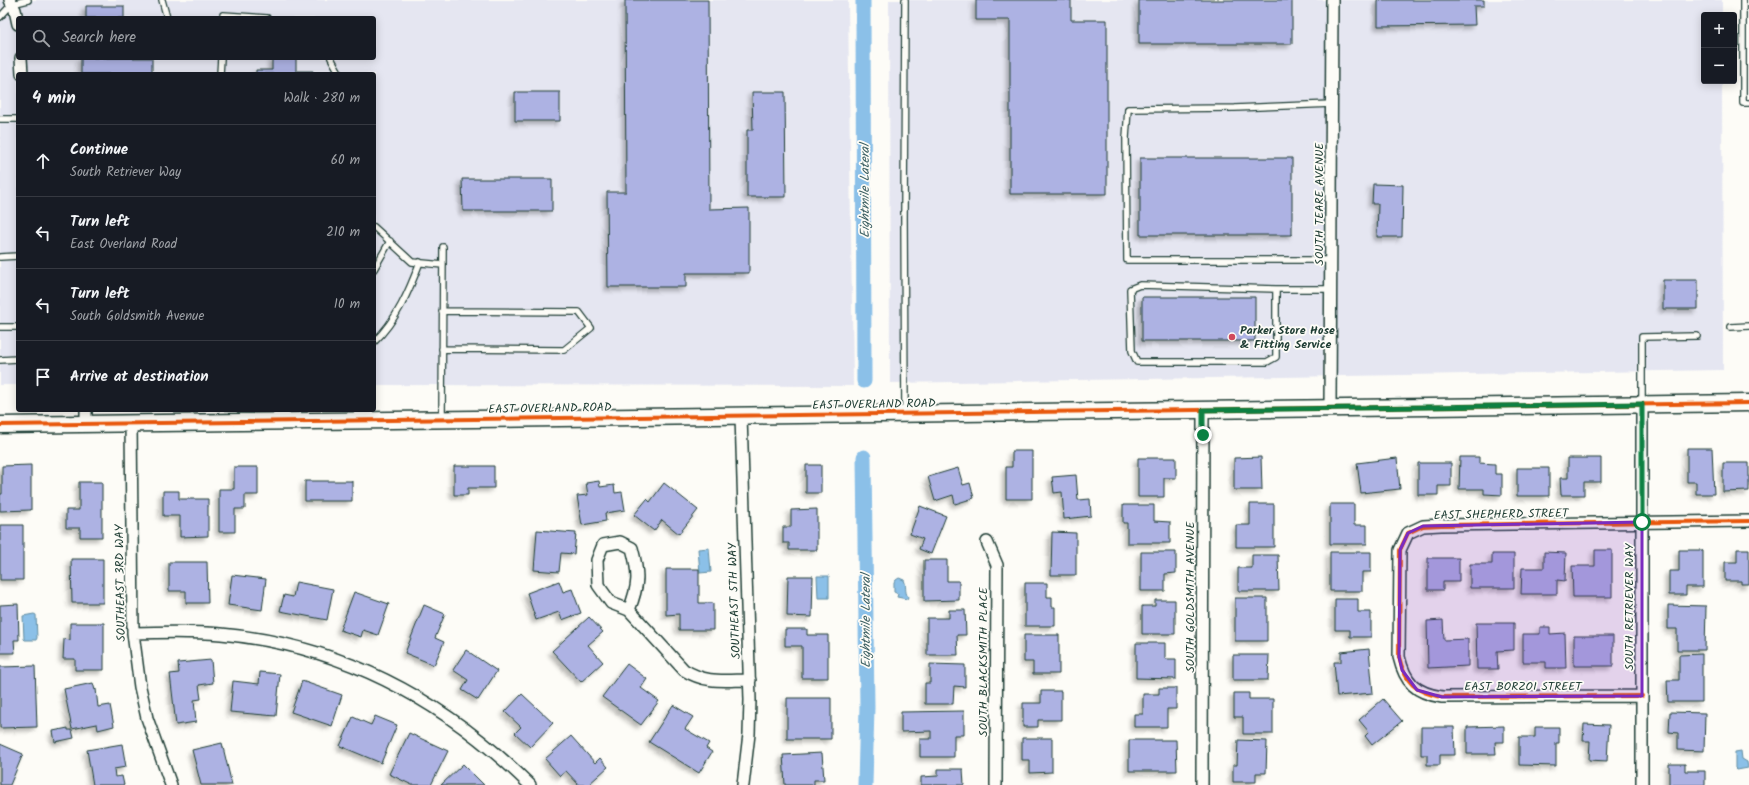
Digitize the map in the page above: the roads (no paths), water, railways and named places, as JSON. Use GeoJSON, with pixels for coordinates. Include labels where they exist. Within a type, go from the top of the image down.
{"type":"FeatureCollection","features":[{"type":"Feature","properties":{"kind":"main road","name":"EAST OVERLAND ROAD"},"geometry":{"type":"LineString","coordinates":[[0,425],[86,417],[131,423],[1749,403]]}},
{"type":"Feature","properties":{"kind":"street","name":"SOUTH TEARE AVENUE"},"geometry":{"type":"LineString","coordinates":[[1330,408],[1332,289],[1332,0]]}},
{"type":"Feature","properties":{"kind":"street"},"geometry":{"type":"LineString","coordinates":[[11,2],[16,18]]}},
{"type":"Feature","properties":{"kind":"street"},"geometry":{"type":"LineString","coordinates":[[21,60],[22,72]]}},
{"type":"Feature","properties":{"kind":"street","name":"SOUTH RETRIEVER WAY"},"geometry":{"type":"LineString","coordinates":[[1642,404],[1642,785]]}},
{"type":"Feature","properties":{"kind":"street","name":"SOUTH GOLDSMITH AVENUE"},"geometry":{"type":"LineString","coordinates":[[1202,785],[1203,410]]}},
{"type":"Feature","properties":{"kind":"street","name":"SOUTHEAST 5TH WAY"},"geometry":{"type":"LineString","coordinates":[[741,416],[750,680],[749,734],[743,785]]}},
{"type":"Feature","properties":{"kind":"street","name":"SOUTHEAST 3RD WAY"},"geometry":{"type":"LineString","coordinates":[[131,423],[133,633],[140,687],[147,718],[171,785]]}},
{"type":"Feature","properties":{"kind":"street","name":"EAST SHEPHERD STREET"},"geometry":{"type":"LineString","coordinates":[[1409,681],[1402,670],[1399,657],[1400,550],[1408,533],[1423,526],[1749,521]]}},
{"type":"Feature","properties":{"kind":"street"},"geometry":{"type":"LineString","coordinates":[[629,610],[637,591],[637,568],[632,548],[620,542],[603,545],[597,560],[598,585],[611,602],[629,610],[684,670],[696,677],[708,680],[750,680]]}},
{"type":"Feature","properties":{"kind":"street","name":"SOUTH BLACKSMITH PLACE"},"geometry":{"type":"LineString","coordinates":[[987,542],[997,565],[996,785]]}},
{"type":"Feature","properties":{"kind":"street"},"geometry":{"type":"LineString","coordinates":[[133,633],[184,632],[253,638],[317,653],[349,664],[380,677],[438,708],[465,727],[504,759],[530,785]]}},
{"type":"Feature","properties":{"kind":"street","name":"EAST BORZOI STREET"},"geometry":{"type":"LineString","coordinates":[[1409,681],[1417,690],[1428,695],[1442,697],[1642,696]]}},
{"type":"Feature","properties":{"kind":"lane"},"geometry":{"type":"LineString","coordinates":[[0,18],[11,2],[28,0]]}},
{"type":"Feature","properties":{"kind":"lane"},"geometry":{"type":"LineString","coordinates":[[162,0],[166,16]]}},
{"type":"Feature","properties":{"kind":"lane"},"geometry":{"type":"LineString","coordinates":[[905,0],[905,413]]}},
{"type":"Feature","properties":{"kind":"lane"},"geometry":{"type":"LineString","coordinates":[[1743,0],[1744,103],[1749,103]]}},
{"type":"Feature","properties":{"kind":"lane"},"geometry":{"type":"LineString","coordinates":[[220,72],[221,60]]}},
{"type":"Feature","properties":{"kind":"lane"},"geometry":{"type":"LineString","coordinates":[[332,60],[339,72]]}},
{"type":"Feature","properties":{"kind":"lane"},"geometry":{"type":"LineString","coordinates":[[1332,104],[1235,108],[1128,109],[1126,138],[1127,260],[1332,260]]}},
{"type":"Feature","properties":{"kind":"lane"},"geometry":{"type":"LineString","coordinates":[[0,119],[16,119]]}},
{"type":"Feature","properties":{"kind":"lane"},"geometry":{"type":"LineString","coordinates":[[376,229],[412,262],[442,265]]}},
{"type":"Feature","properties":{"kind":"lane"},"geometry":{"type":"LineString","coordinates":[[376,266],[390,241]]}},
{"type":"Feature","properties":{"kind":"lane"},"geometry":{"type":"LineString","coordinates":[[442,247],[442,420]]}},
{"type":"Feature","properties":{"kind":"lane"},"geometry":{"type":"LineString","coordinates":[[0,257],[16,256]]}},
{"type":"Feature","properties":{"kind":"lane"},"geometry":{"type":"LineString","coordinates":[[376,339],[396,314],[406,297],[420,262]]}},
{"type":"Feature","properties":{"kind":"lane"},"geometry":{"type":"LineString","coordinates":[[1276,289],[1276,357],[1267,362],[1137,362],[1132,351],[1130,289],[1140,285],[1332,289]]}},
{"type":"Feature","properties":{"kind":"lane"},"geometry":{"type":"LineString","coordinates":[[442,311],[579,312],[592,328],[564,350],[442,349]]}},
{"type":"Feature","properties":{"kind":"lane"},"geometry":{"type":"LineString","coordinates":[[1731,327],[1749,326]]}},
{"type":"Feature","properties":{"kind":"lane"},"geometry":{"type":"LineString","coordinates":[[0,327],[16,327]]}},
{"type":"Feature","properties":{"kind":"lane"},"geometry":{"type":"LineString","coordinates":[[1642,404],[1642,336],[1697,336]]}},
{"type":"Feature","properties":{"kind":"lane"},"geometry":{"type":"LineString","coordinates":[[0,360],[16,359]]}},
{"type":"Feature","properties":{"kind":"water"},"geometry":{"type":"Polygon","coordinates":[[[709,548],[711,572],[700,573],[698,549],[709,548]]]}},
{"type":"Feature","properties":{"kind":"water"},"geometry":{"type":"Polygon","coordinates":[[[817,576],[829,576],[829,598],[818,598],[817,576]]]}},
{"type":"Feature","properties":{"kind":"water"},"geometry":{"type":"Polygon","coordinates":[[[899,578],[905,582],[908,597],[907,599],[897,597],[898,594],[894,592],[894,583],[899,578]]]}},
{"type":"Feature","properties":{"kind":"water"},"geometry":{"type":"Polygon","coordinates":[[[36,615],[37,638],[36,640],[25,640],[23,616],[36,615]]]}},
{"type":"Feature","properties":{"kind":"water"},"geometry":{"type":"Polygon","coordinates":[[[1741,751],[1742,759],[1747,762],[1748,768],[1737,770],[1735,768],[1735,752],[1741,751]]]}},
{"type":"Feature","properties":{"kind":"waterway","name":"Eightmile Lateral"},"geometry":{"type":"LineString","coordinates":[[863,0],[864,381]]}},
{"type":"Feature","properties":{"kind":"waterway","name":"Eightmile Lateral"},"geometry":{"type":"LineString","coordinates":[[864,457],[867,707],[865,785]]}},
{"type":"Feature","properties":{"kind":"place","name":"Parker Store Hose & Fitting Service"},"geometry":{"type":"Point","coordinates":[1232,337]}}]}
